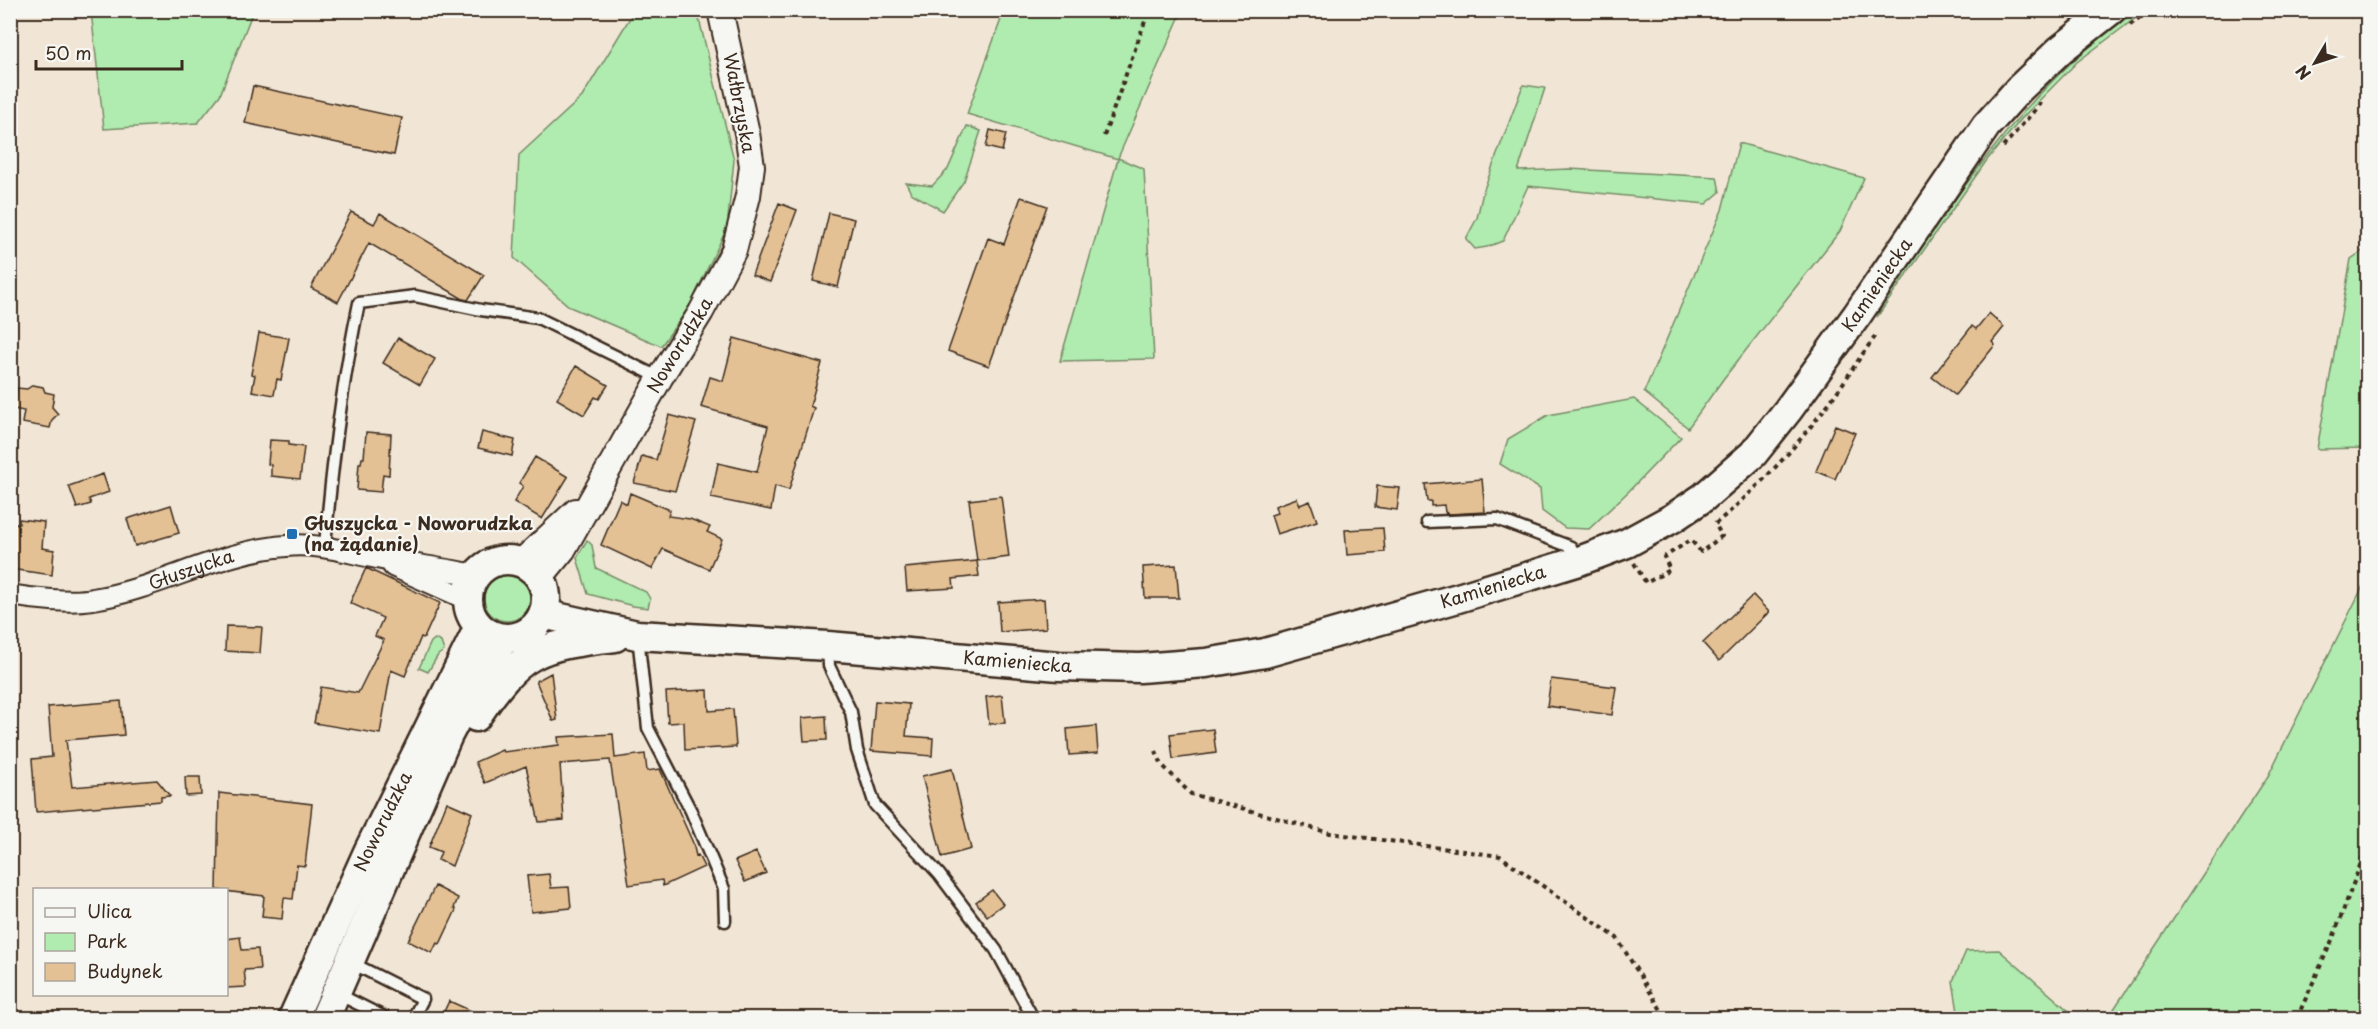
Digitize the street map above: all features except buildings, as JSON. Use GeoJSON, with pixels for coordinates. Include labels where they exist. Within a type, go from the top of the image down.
{"type":"FeatureCollection","features":[{"type":"Feature","properties":{"kind":"main road","name":"Kamieniecka"},"geometry":{"type":"LineString","coordinates":[[537,587],[601,612],[638,635],[828,646],[1059,666],[1140,668],[1206,663],[1265,652],[1366,626],[1579,561],[1627,543],[1673,518],[1704,496],[1753,454],[1857,315],[1986,126],[2019,89],[2060,50],[2111,10]]}},
{"type":"Feature","properties":{"kind":"main road"},"geometry":{"type":"LineString","coordinates":[[509,560],[537,587],[537,624],[528,633],[504,639],[486,633],[472,619],[471,587],[485,566],[496,561],[509,560]]}},
{"type":"Feature","properties":{"kind":"main road","name":"Noworudzka"},"geometry":{"type":"LineString","coordinates":[[293,1018],[368,852],[479,627]]}},
{"type":"Feature","properties":{"kind":"main road"},"geometry":{"type":"LineString","coordinates":[[427,788],[496,687],[516,665],[539,651],[560,644],[638,635]]}},
{"type":"Feature","properties":{"kind":"main road","name":"Noworudzka"},"geometry":{"type":"LineString","coordinates":[[331,1006],[448,735],[480,674],[504,639]]}},
{"type":"Feature","properties":{"kind":"street","name":"Wałbrzyska"},"geometry":{"type":"LineString","coordinates":[[720,10],[752,166],[748,196]]}},
{"type":"Feature","properties":{"kind":"street","name":"Noworudzka"},"geometry":{"type":"LineString","coordinates":[[537,587],[597,490],[660,378],[701,312],[734,249],[748,196]]}},
{"type":"Feature","properties":{"kind":"street","name":"Głuszycka"},"geometry":{"type":"LineString","coordinates":[[10,595],[25,598],[90,600],[123,593],[196,567],[250,552],[286,546],[325,546],[372,557],[471,587]]}},
{"type":"Feature","properties":{"kind":"lane"},"geometry":{"type":"LineString","coordinates":[[325,546],[333,459],[347,358],[359,303],[415,296],[481,310],[538,318],[660,378]]}},
{"type":"Feature","properties":{"kind":"lane"},"geometry":{"type":"LineString","coordinates":[[1427,522],[1497,519],[1571,547],[1579,561]]}},
{"type":"Feature","properties":{"kind":"lane"},"geometry":{"type":"LineString","coordinates":[[638,635],[648,728],[691,811],[724,889],[725,921]]}},
{"type":"Feature","properties":{"kind":"lane"},"geometry":{"type":"LineString","coordinates":[[828,646],[829,666],[851,712],[857,750],[875,805],[939,874],[996,950],[1033,1018]]}},
{"type":"Feature","properties":{"kind":"lane"},"geometry":{"type":"LineString","coordinates":[[350,962],[423,999],[413,1018]]}},
{"type":"Feature","properties":{"kind":"lane"},"geometry":{"type":"LineString","coordinates":[[331,1006],[386,1018]]}},
{"type":"Feature","properties":{"kind":"path"},"geometry":{"type":"LineString","coordinates":[[1104,136],[1149,10]]}},
{"type":"Feature","properties":{"kind":"path"},"geometry":{"type":"LineString","coordinates":[[1156,751],[1162,765],[1191,794],[1330,833],[1500,856],[1617,938],[1666,1018]]}},
{"type":"Feature","properties":{"kind":"path"},"geometry":{"type":"LineString","coordinates":[[2297,1018],[2333,939],[2367,844]]}},
{"type":"Feature","properties":{"kind":"green space"},"geometry":{"type":"Polygon","coordinates":[[[91,10],[253,11],[220,95],[198,123],[104,129],[91,10]]]}},
{"type":"Feature","properties":{"kind":"green space"},"geometry":{"type":"Polygon","coordinates":[[[634,11],[697,11],[734,160],[727,228],[689,307],[661,346],[570,307],[514,258],[519,155],[582,97],[634,11]]]}},
{"type":"Feature","properties":{"kind":"green space"},"geometry":{"type":"Polygon","coordinates":[[[1004,11],[1182,11],[1118,158],[1144,169],[1154,359],[1060,361],[1118,159],[967,114],[1004,11]]]}},
{"type":"Feature","properties":{"kind":"green space"},"geometry":{"type":"Polygon","coordinates":[[[2137,11],[2145,11],[2077,62],[2023,117],[1987,160],[1877,317],[1883,303],[1996,144],[2061,72],[2097,40],[2137,11]]]}},
{"type":"Feature","properties":{"kind":"green space"},"geometry":{"type":"Polygon","coordinates":[[[1523,85],[1545,88],[1518,171],[1569,169],[1717,177],[1720,192],[1706,204],[1528,186],[1503,241],[1475,249],[1466,239],[1477,218],[1483,192],[1523,85]]]}},
{"type":"Feature","properties":{"kind":"green space"},"geometry":{"type":"Polygon","coordinates":[[[967,126],[981,131],[964,181],[943,211],[911,193],[906,183],[932,186],[948,169],[967,126]]]}},
{"type":"Feature","properties":{"kind":"green space"},"geometry":{"type":"Polygon","coordinates":[[[1739,143],[1864,178],[1840,231],[1724,378],[1688,428],[1644,392],[1722,210],[1739,143]]]}},
{"type":"Feature","properties":{"kind":"green space"},"geometry":{"type":"Polygon","coordinates":[[[2367,248],[2367,448],[2317,449],[2351,259],[2367,248]]]}},
{"type":"Feature","properties":{"kind":"green space"},"geometry":{"type":"Polygon","coordinates":[[[1634,399],[1681,437],[1589,529],[1565,528],[1542,511],[1540,489],[1500,464],[1508,439],[1548,415],[1634,399]]]}},
{"type":"Feature","properties":{"kind":"green space"},"geometry":{"type":"Polygon","coordinates":[[[587,540],[592,545],[596,568],[646,592],[650,599],[648,608],[588,594],[577,558],[587,540]]]}},
{"type":"Feature","properties":{"kind":"green space"},"geometry":{"type":"Polygon","coordinates":[[[512,575],[524,581],[529,589],[529,607],[524,615],[516,620],[502,621],[490,615],[485,607],[484,593],[490,581],[498,576],[512,575]]]}},
{"type":"Feature","properties":{"kind":"green space"},"geometry":{"type":"Polygon","coordinates":[[[2367,578],[2367,1018],[2108,1018],[2268,776],[2367,578]]]}},
{"type":"Feature","properties":{"kind":"green space"},"geometry":{"type":"Polygon","coordinates":[[[435,639],[441,642],[444,651],[438,655],[428,672],[419,668],[431,642],[435,639]]]}},
{"type":"Feature","properties":{"kind":"green space"},"geometry":{"type":"Polygon","coordinates":[[[1999,950],[2077,1018],[1959,1018],[1953,981],[1966,951],[1999,950]]]}},
{"type":"Feature","properties":{"kind":"place","name":"Głuszycka - Noworudzka (na żądanie)"},"geometry":{"type":"Point","coordinates":[292,534]}}]}
